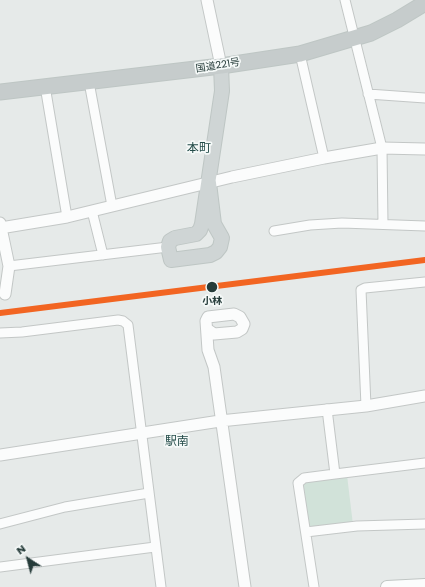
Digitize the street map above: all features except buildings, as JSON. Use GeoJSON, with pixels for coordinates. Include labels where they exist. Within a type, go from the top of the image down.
{"type":"FeatureCollection","features":[{"type":"Feature","properties":{"kind":"highway","name":"国道221号"},"geometry":{"type":"LineString","coordinates":[[0,92],[221,66],[300,54],[354,38],[397,20],[425,3]]}},
{"type":"Feature","properties":{"kind":"main road"},"geometry":{"type":"LineString","coordinates":[[208,182],[214,224],[222,238],[219,249],[210,255],[171,260],[168,247],[172,239],[196,234],[200,230],[222,91],[221,66]]}},
{"type":"Feature","properties":{"kind":"main road"},"geometry":{"type":"LineString","coordinates":[[387,587],[425,585]]}},
{"type":"Feature","properties":{"kind":"street"},"geometry":{"type":"LineString","coordinates":[[207,0],[221,66]]}},
{"type":"Feature","properties":{"kind":"street"},"geometry":{"type":"LineString","coordinates":[[345,0],[382,148],[383,224]]}},
{"type":"Feature","properties":{"kind":"street"},"geometry":{"type":"LineString","coordinates":[[300,54],[324,158]]}},
{"type":"Feature","properties":{"kind":"street"},"geometry":{"type":"LineString","coordinates":[[88,82],[112,206]]}},
{"type":"Feature","properties":{"kind":"street"},"geometry":{"type":"LineString","coordinates":[[45,86],[67,217]]}},
{"type":"Feature","properties":{"kind":"street"},"geometry":{"type":"LineString","coordinates":[[368,94],[425,98]]}},
{"type":"Feature","properties":{"kind":"street"},"geometry":{"type":"LineString","coordinates":[[3,294],[9,266],[1,226],[67,217],[208,182],[324,158],[382,148],[425,149]]}},
{"type":"Feature","properties":{"kind":"street"},"geometry":{"type":"LineString","coordinates":[[92,211],[103,255]]}},
{"type":"Feature","properties":{"kind":"street"},"geometry":{"type":"LineString","coordinates":[[274,231],[310,225],[383,224],[425,226]]}},
{"type":"Feature","properties":{"kind":"street"},"geometry":{"type":"LineString","coordinates":[[9,266],[168,247]]}},
{"type":"Feature","properties":{"kind":"street"},"geometry":{"type":"LineString","coordinates":[[366,406],[361,290],[365,288],[425,282]]}},
{"type":"Feature","properties":{"kind":"street"},"geometry":{"type":"LineString","coordinates":[[207,329],[214,334],[237,332],[242,329],[244,324],[240,316],[234,314],[208,317],[206,320],[208,350],[214,367]]}},
{"type":"Feature","properties":{"kind":"street"},"geometry":{"type":"LineString","coordinates":[[0,333],[22,332],[118,320],[126,322],[129,328],[161,587]]}},
{"type":"Feature","properties":{"kind":"street"},"geometry":{"type":"LineString","coordinates":[[226,333],[216,341],[214,367],[220,421],[245,587]]}},
{"type":"Feature","properties":{"kind":"street"},"geometry":{"type":"LineString","coordinates":[[0,455],[220,421],[366,406],[425,396]]}},
{"type":"Feature","properties":{"kind":"street"},"geometry":{"type":"LineString","coordinates":[[327,409],[335,474]]}},
{"type":"Feature","properties":{"kind":"street"},"geometry":{"type":"LineString","coordinates":[[314,587],[298,486],[299,481],[304,478],[425,463]]}},
{"type":"Feature","properties":{"kind":"street"},"geometry":{"type":"LineString","coordinates":[[0,524],[65,507],[149,493]]}},
{"type":"Feature","properties":{"kind":"street"},"geometry":{"type":"LineString","coordinates":[[306,532],[357,526],[425,524]]}},
{"type":"Feature","properties":{"kind":"street"},"geometry":{"type":"LineString","coordinates":[[0,567],[155,546]]}},
{"type":"Feature","properties":{"kind":"shaded area"},"geometry":{"type":"Polygon","coordinates":[[[347,475],[353,525],[309,527],[302,482],[347,475]]]}},
{"type":"Feature","properties":{"kind":"transit line"},"geometry":{"type":"LineString","coordinates":[[0,313],[425,260]]}},
{"type":"Feature","properties":{"kind":"place","name":"小林"},"geometry":{"type":"Point","coordinates":[212,287]}},
{"type":"Feature","properties":{"kind":"district","name":"本町"},"geometry":{"type":"Point","coordinates":[199,149]}},
{"type":"Feature","properties":{"kind":"district","name":"駅南"},"geometry":{"type":"Point","coordinates":[177,442]}}]}
